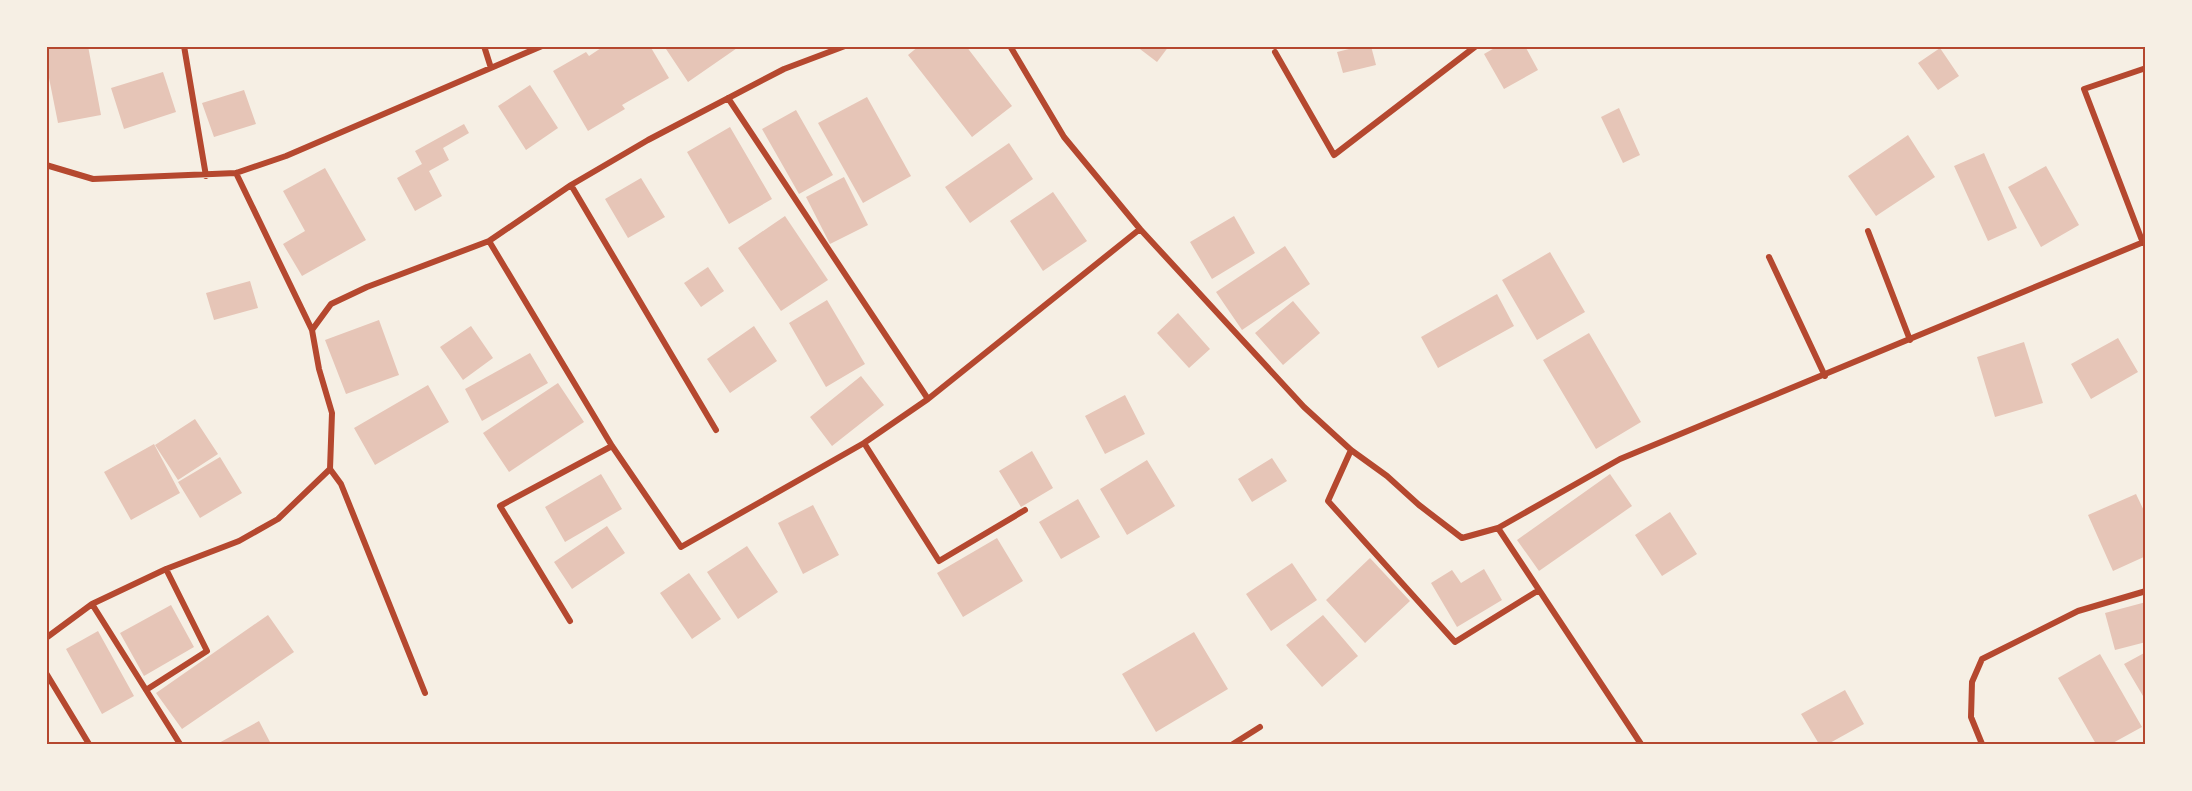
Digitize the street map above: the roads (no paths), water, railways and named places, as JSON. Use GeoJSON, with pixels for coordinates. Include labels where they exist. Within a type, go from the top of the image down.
{"type":"FeatureCollection","features":[{"type":"Feature","properties":{"kind":"street"},"geometry":{"type":"LineString","coordinates":[[184,46],[206,176]]}},
{"type":"Feature","properties":{"kind":"street"},"geometry":{"type":"LineString","coordinates":[[484,46],[491,68]]}},
{"type":"Feature","properties":{"kind":"street"},"geometry":{"type":"LineString","coordinates":[[46,165],[93,179],[236,173],[286,156],[542,46]]}},
{"type":"Feature","properties":{"kind":"street"},"geometry":{"type":"LineString","coordinates":[[312,330],[331,304],[367,287],[489,242],[571,185],[648,140],[784,69],[845,46]]}},
{"type":"Feature","properties":{"kind":"street"},"geometry":{"type":"LineString","coordinates":[[1010,46],[1064,137],[1140,229],[1304,407],[1351,450],[1387,476],[1419,505],[1462,538],[1498,528],[1620,459],[2144,242],[2084,89],[2145,68]]}},
{"type":"Feature","properties":{"kind":"street"},"geometry":{"type":"LineString","coordinates":[[1275,52],[1334,155],[1476,46]]}},
{"type":"Feature","properties":{"kind":"street"},"geometry":{"type":"LineString","coordinates":[[728,98],[928,399]]}},
{"type":"Feature","properties":{"kind":"street"},"geometry":{"type":"LineString","coordinates":[[236,173],[312,330],[319,369],[332,413],[330,469],[341,484],[425,693]]}},
{"type":"Feature","properties":{"kind":"street"},"geometry":{"type":"LineString","coordinates":[[571,185],[716,430]]}},
{"type":"Feature","properties":{"kind":"street"},"geometry":{"type":"LineString","coordinates":[[489,242],[612,446],[681,547],[864,443],[928,399],[1140,229]]}},
{"type":"Feature","properties":{"kind":"street"},"geometry":{"type":"LineString","coordinates":[[1868,231],[1910,340]]}},
{"type":"Feature","properties":{"kind":"street"},"geometry":{"type":"LineString","coordinates":[[1769,257],[1825,376]]}},
{"type":"Feature","properties":{"kind":"street"},"geometry":{"type":"LineString","coordinates":[[864,443],[939,561],[1025,510]]}},
{"type":"Feature","properties":{"kind":"street"},"geometry":{"type":"LineString","coordinates":[[570,621],[500,506],[612,446]]}},
{"type":"Feature","properties":{"kind":"street"},"geometry":{"type":"LineString","coordinates":[[1351,450],[1328,501],[1455,642],[1539,590]]}},
{"type":"Feature","properties":{"kind":"street"},"geometry":{"type":"LineString","coordinates":[[46,638],[92,604],[166,569],[239,541],[278,519],[330,469]]}},
{"type":"Feature","properties":{"kind":"street"},"geometry":{"type":"LineString","coordinates":[[1498,528],[1641,744]]}},
{"type":"Feature","properties":{"kind":"street"},"geometry":{"type":"LineString","coordinates":[[146,690],[207,651],[166,569]]}},
{"type":"Feature","properties":{"kind":"street"},"geometry":{"type":"LineString","coordinates":[[1983,744],[1971,717],[1972,682],[1982,659],[2078,611],[2145,591]]}},
{"type":"Feature","properties":{"kind":"street"},"geometry":{"type":"LineString","coordinates":[[92,604],[180,744]]}},
{"type":"Feature","properties":{"kind":"street"},"geometry":{"type":"LineString","coordinates":[[46,673],[88,744]]}},
{"type":"Feature","properties":{"kind":"street"},"geometry":{"type":"LineString","coordinates":[[1233,744],[1260,727]]}}]}
